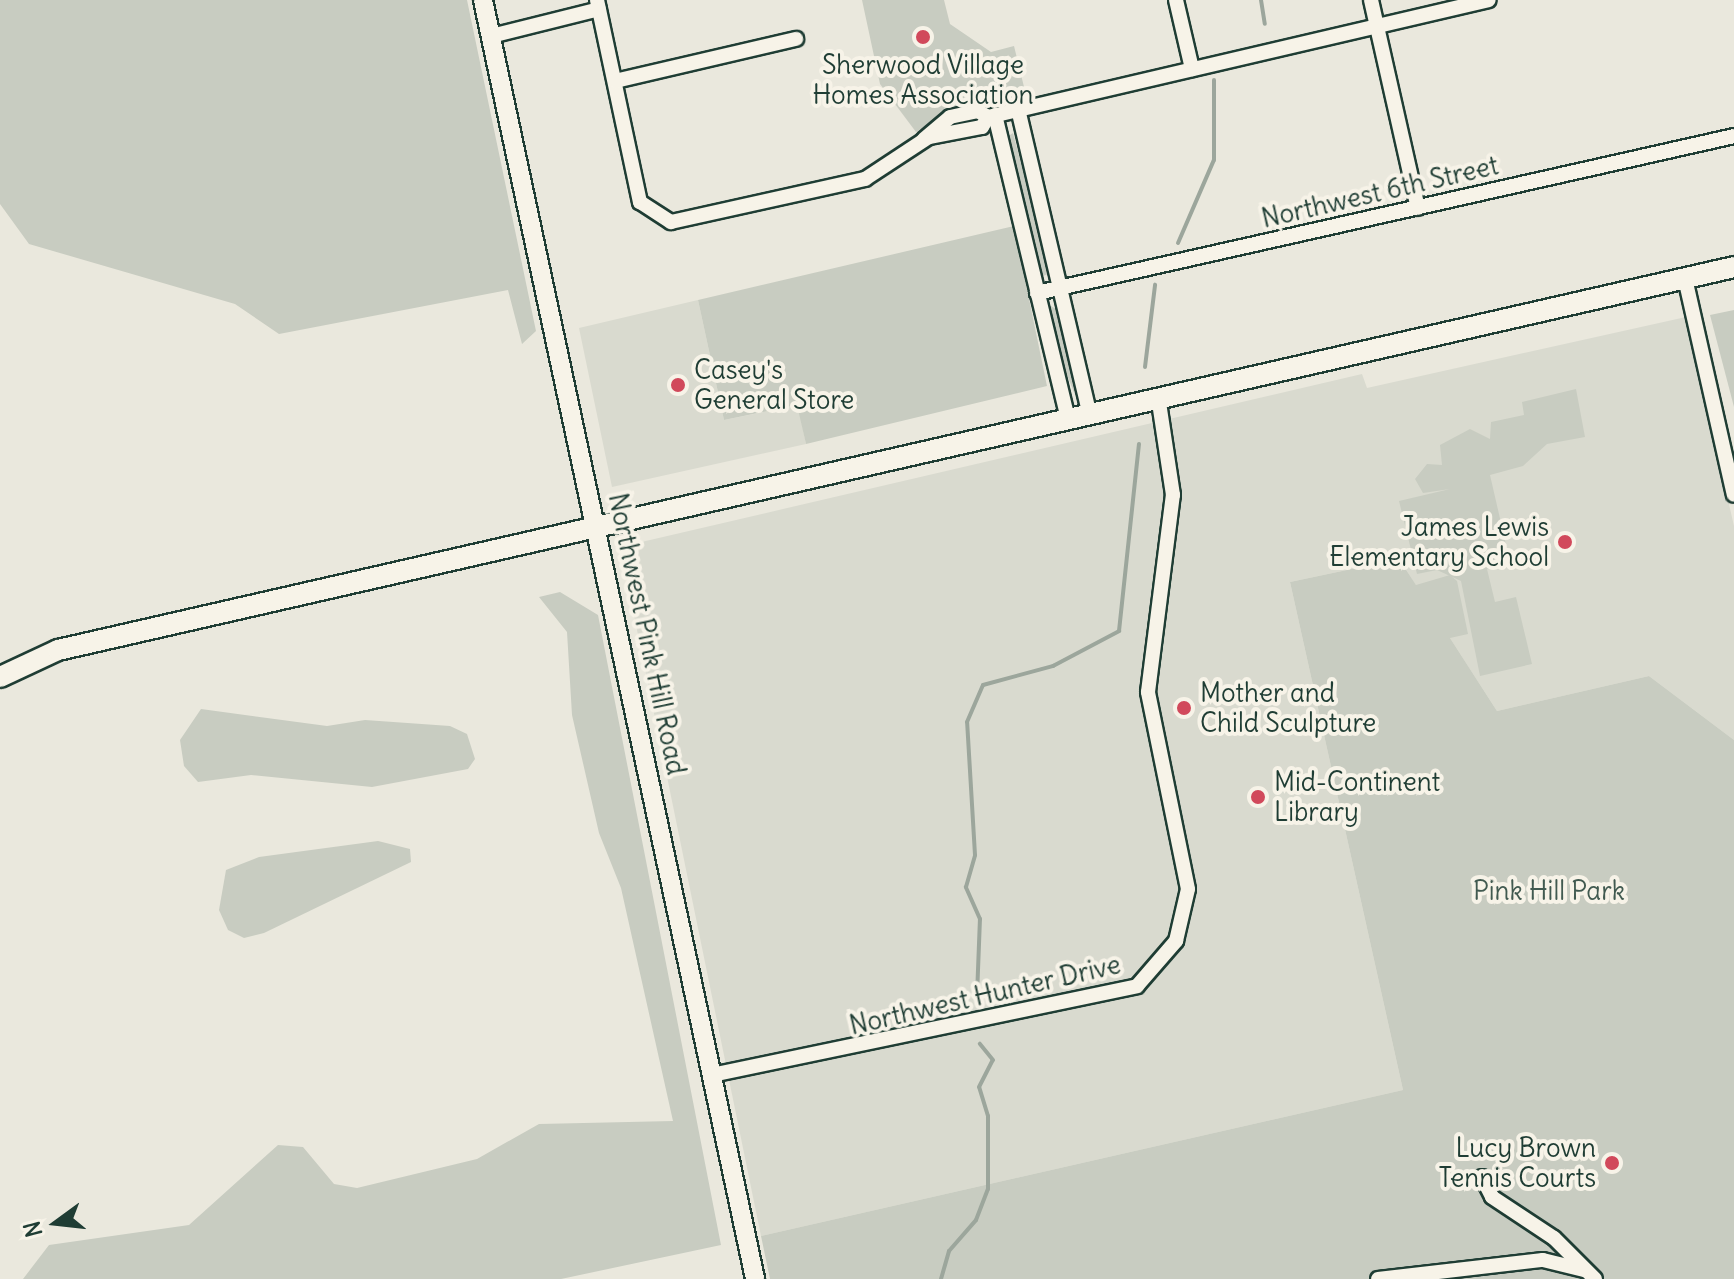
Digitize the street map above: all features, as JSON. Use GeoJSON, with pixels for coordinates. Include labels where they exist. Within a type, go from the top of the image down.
{"type":"FeatureCollection","features":[{"type":"Feature","properties":{"kind":"main road","name":"Northwest Pink Hill Road"},"geometry":{"type":"LineString","coordinates":[[483,0],[597,523],[755,1279]]}},
{"type":"Feature","properties":{"kind":"main road"},"geometry":{"type":"LineString","coordinates":[[0,677],[58,650],[597,523],[1734,267]]}},
{"type":"Feature","properties":{"kind":"street"},"geometry":{"type":"LineString","coordinates":[[1176,0],[1192,69]]}},
{"type":"Feature","properties":{"kind":"street"},"geometry":{"type":"LineString","coordinates":[[1371,0],[1418,208]]}},
{"type":"Feature","properties":{"kind":"street"},"geometry":{"type":"LineString","coordinates":[[491,36],[598,4],[640,202],[657,220],[865,179],[923,141],[950,117],[978,111],[992,116],[1489,0]]}},
{"type":"Feature","properties":{"kind":"street"},"geometry":{"type":"LineString","coordinates":[[615,81],[796,39]]}},
{"type":"Feature","properties":{"kind":"street"},"geometry":{"type":"LineString","coordinates":[[1018,109],[1089,412]]}},
{"type":"Feature","properties":{"kind":"street"},"geometry":{"type":"LineString","coordinates":[[992,116],[1067,416]]}},
{"type":"Feature","properties":{"kind":"street","name":"Northwest 6th Street"},"geometry":{"type":"LineString","coordinates":[[1037,293],[1734,136]]}},
{"type":"Feature","properties":{"kind":"street"},"geometry":{"type":"LineString","coordinates":[[1685,278],[1734,495]]}},
{"type":"Feature","properties":{"kind":"street","name":"Northwest Hunter Drive"},"geometry":{"type":"LineString","coordinates":[[712,1075],[1137,986],[1176,941],[1188,889],[1148,692],[1173,495],[1158,396]]}},
{"type":"Feature","properties":{"kind":"street"},"geometry":{"type":"LineString","coordinates":[[1482,1177],[1492,1197],[1554,1238],[1589,1275]]}},
{"type":"Feature","properties":{"kind":"street"},"geometry":{"type":"LineString","coordinates":[[1378,1279],[1462,1264],[1543,1260],[1589,1275]]}},
{"type":"Feature","properties":{"kind":"shaded area"},"geometry":{"type":"Polygon","coordinates":[[[698,300],[724,420],[798,405],[806,444],[612,487],[579,328],[698,300]]]}},
{"type":"Feature","properties":{"kind":"shaded area"},"geometry":{"type":"Polygon","coordinates":[[[1686,317],[1734,526],[1734,740],[1649,676],[1497,711],[1399,559],[1290,582],[1403,1090],[761,1236],[620,547],[1362,374],[1367,388],[1686,317]]]}},
{"type":"Feature","properties":{"kind":"green space"},"geometry":{"type":"Polygon","coordinates":[[[0,0],[467,0],[536,331],[522,344],[508,290],[279,334],[235,304],[29,244],[0,204],[0,0]]]}},
{"type":"Feature","properties":{"kind":"green space"},"geometry":{"type":"Polygon","coordinates":[[[862,0],[944,0],[950,24],[991,52],[1014,46],[1026,95],[943,114],[916,132],[880,84],[862,0]]]}},
{"type":"Feature","properties":{"kind":"green space"},"geometry":{"type":"Polygon","coordinates":[[[1013,133],[1050,273],[1041,277],[1007,137],[1013,133]]]}},
{"type":"Feature","properties":{"kind":"green space"},"geometry":{"type":"Polygon","coordinates":[[[1014,226],[1047,386],[806,444],[797,405],[724,420],[698,300],[1014,226]]]}},
{"type":"Feature","properties":{"kind":"green space"},"geometry":{"type":"Polygon","coordinates":[[[1051,306],[1059,311],[1075,395],[1055,345],[1051,306]]]}},
{"type":"Feature","properties":{"kind":"green space"},"geometry":{"type":"Polygon","coordinates":[[[1734,310],[1734,407],[1710,315],[1734,310]]]}},
{"type":"Feature","properties":{"kind":"green space"},"geometry":{"type":"Polygon","coordinates":[[[1576,389],[1585,437],[1547,444],[1523,466],[1490,475],[1510,562],[1487,569],[1495,602],[1516,597],[1532,664],[1480,676],[1461,581],[1437,570],[1417,574],[1399,501],[1450,489],[1423,493],[1415,479],[1427,464],[1442,465],[1440,445],[1470,429],[1490,439],[1491,422],[1524,415],[1522,402],[1576,389]]]}},
{"type":"Feature","properties":{"kind":"green space","name":"Pink Hill Park"},"geometry":{"type":"Polygon","coordinates":[[[1399,559],[1416,585],[1450,575],[1457,581],[1468,634],[1450,638],[1497,711],[1649,676],[1734,740],[1734,1279],[770,1279],[761,1236],[1403,1090],[1290,582],[1399,559]]]}},
{"type":"Feature","properties":{"kind":"green space"},"geometry":{"type":"Polygon","coordinates":[[[560,592],[598,615],[721,1245],[561,1279],[23,1279],[49,1245],[189,1225],[278,1145],[303,1147],[334,1184],[357,1188],[477,1159],[539,1124],[673,1121],[621,888],[599,833],[572,715],[567,632],[539,597],[560,592]]]}},
{"type":"Feature","properties":{"kind":"green space"},"geometry":{"type":"Polygon","coordinates":[[[201,709],[327,726],[365,720],[450,726],[467,734],[475,759],[468,769],[372,787],[251,775],[198,782],[184,766],[180,740],[201,709]]]}},
{"type":"Feature","properties":{"kind":"green space"},"geometry":{"type":"Polygon","coordinates":[[[378,841],[410,849],[411,862],[264,933],[244,938],[228,930],[219,910],[226,870],[259,857],[378,841]]]}},
{"type":"Feature","properties":{"kind":"waterway"},"geometry":{"type":"LineString","coordinates":[[1261,0],[1265,24]]}},
{"type":"Feature","properties":{"kind":"waterway"},"geometry":{"type":"LineString","coordinates":[[1178,243],[1214,160],[1214,80]]}},
{"type":"Feature","properties":{"kind":"waterway"},"geometry":{"type":"LineString","coordinates":[[1145,367],[1155,285]]}},
{"type":"Feature","properties":{"kind":"waterway"},"geometry":{"type":"LineString","coordinates":[[977,996],[980,919],[966,887],[975,855],[967,722],[983,685],[1053,666],[1119,631],[1139,444]]}},
{"type":"Feature","properties":{"kind":"waterway"},"geometry":{"type":"LineString","coordinates":[[941,1279],[949,1251],[976,1220],[988,1189],[988,1116],[979,1087],[993,1060],[980,1044]]}},
{"type":"Feature","properties":{"kind":"place","name":"Sherwood Village Homes Association"},"geometry":{"type":"Point","coordinates":[923,37]}},
{"type":"Feature","properties":{"kind":"place","name":"Casey's General Store"},"geometry":{"type":"Point","coordinates":[678,385]}},
{"type":"Feature","properties":{"kind":"place","name":"James Lewis Elementary School"},"geometry":{"type":"Point","coordinates":[1565,542]}},
{"type":"Feature","properties":{"kind":"place","name":"Mother and Child Sculpture"},"geometry":{"type":"Point","coordinates":[1184,708]}},
{"type":"Feature","properties":{"kind":"place","name":"Mid-Continent Library"},"geometry":{"type":"Point","coordinates":[1258,797]}},
{"type":"Feature","properties":{"kind":"place","name":"Lucy Brown Tennis Courts"},"geometry":{"type":"Point","coordinates":[1612,1163]}}]}
